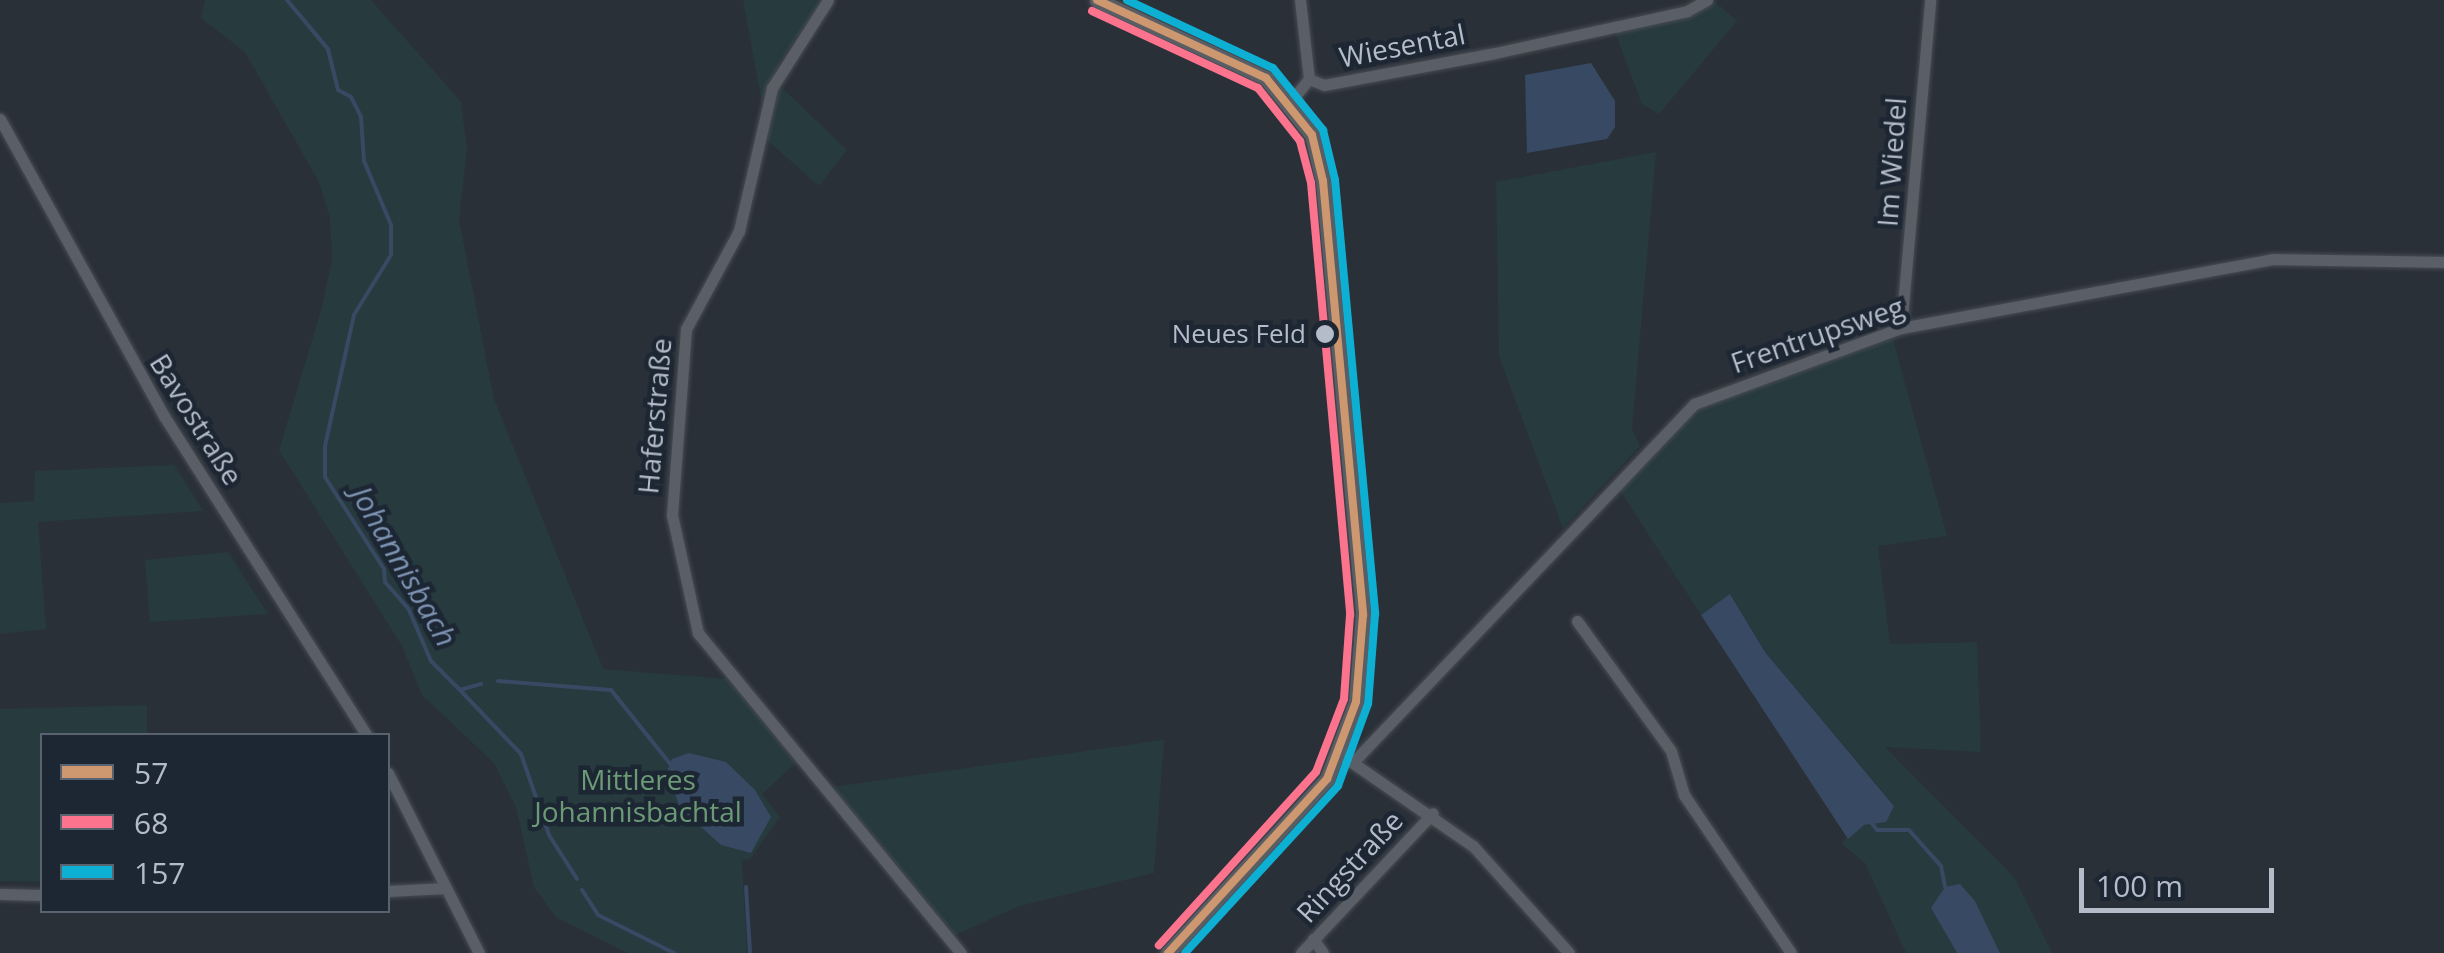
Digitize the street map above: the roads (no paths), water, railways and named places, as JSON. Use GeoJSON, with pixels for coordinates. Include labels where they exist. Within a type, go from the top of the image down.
{"type":"FeatureCollection","features":[{"type":"Feature","properties":{"kind":"main road"},"geometry":{"type":"LineString","coordinates":[[1097,0],[1240,64],[1291,101],[1312,135],[1321,167],[1362,600],[1363,665],[1348,757],[1168,953]]}},
{"type":"Feature","properties":{"kind":"street","name":"Haferstraße"},"geometry":{"type":"LineString","coordinates":[[828,0],[777,78],[739,232],[686,328],[672,515],[698,633],[961,953]]}},
{"type":"Feature","properties":{"kind":"street"},"geometry":{"type":"LineString","coordinates":[[1300,0],[1309,80]]}},
{"type":"Feature","properties":{"kind":"street","name":"Wiesental"},"geometry":{"type":"LineString","coordinates":[[1291,101],[1309,80],[1324,85],[1495,53],[1687,11],[1707,0]]}},
{"type":"Feature","properties":{"kind":"street","name":"Im Wiedel"},"geometry":{"type":"LineString","coordinates":[[1901,328],[1930,0]]}},
{"type":"Feature","properties":{"kind":"street","name":"Bavostraße"},"geometry":{"type":"LineString","coordinates":[[0,119],[164,416],[364,733]]}},
{"type":"Feature","properties":{"kind":"street","name":"Frentrupsweg"},"geometry":{"type":"LineString","coordinates":[[1348,757],[1687,408],[1901,328],[2273,259],[2444,262]]}},
{"type":"Feature","properties":{"kind":"street"},"geometry":{"type":"LineString","coordinates":[[1577,621],[1671,751],[1684,796],[1791,953]]}},
{"type":"Feature","properties":{"kind":"street"},"geometry":{"type":"LineString","coordinates":[[1348,757],[1473,846],[1569,953]]}},
{"type":"Feature","properties":{"kind":"street"},"geometry":{"type":"LineString","coordinates":[[390,778],[478,953]]}},
{"type":"Feature","properties":{"kind":"street","name":"Ringstraße"},"geometry":{"type":"LineString","coordinates":[[1301,953],[1432,814]]}},
{"type":"Feature","properties":{"kind":"street"},"geometry":{"type":"LineString","coordinates":[[390,891],[446,888]]}},
{"type":"Feature","properties":{"kind":"street"},"geometry":{"type":"LineString","coordinates":[[0,894],[40,895]]}},
{"type":"Feature","properties":{"kind":"street"},"geometry":{"type":"LineString","coordinates":[[1313,939],[1323,953]]}},
{"type":"Feature","properties":{"kind":"water"},"geometry":{"type":"Polygon","coordinates":[[[1591,63],[1615,101],[1615,127],[1607,139],[1527,153],[1525,75],[1591,63]]]}},
{"type":"Feature","properties":{"kind":"water"},"geometry":{"type":"Polygon","coordinates":[[[1730,594],[1765,652],[1894,806],[1886,822],[1864,825],[1848,839],[1701,615],[1730,594]]]}},
{"type":"Feature","properties":{"kind":"water"},"geometry":{"type":"Polygon","coordinates":[[[689,753],[726,762],[755,790],[771,817],[751,853],[721,845],[680,808],[667,771],[672,759],[689,753]]]}},
{"type":"Feature","properties":{"kind":"water"},"geometry":{"type":"Polygon","coordinates":[[[1960,884],[1975,901],[2000,953],[1957,953],[1931,908],[1945,887],[1960,884]]]}},
{"type":"Feature","properties":{"kind":"waterway","name":"Johannisbach"},"geometry":{"type":"LineString","coordinates":[[287,0],[328,49],[338,90],[351,97],[361,117],[364,161],[391,225],[391,255],[354,315],[325,446],[325,477],[384,569],[385,582],[409,610],[431,661],[460,690],[481,684]]}},
{"type":"Feature","properties":{"kind":"waterway"},"geometry":{"type":"LineString","coordinates":[[1350,375],[1373,667]]}},
{"type":"Feature","properties":{"kind":"waterway","name":"Johannisbach"},"geometry":{"type":"LineString","coordinates":[[498,681],[611,690],[671,765]]}},
{"type":"Feature","properties":{"kind":"waterway"},"geometry":{"type":"LineString","coordinates":[[460,690],[521,754],[549,835],[577,879]]}},
{"type":"Feature","properties":{"kind":"waterway"},"geometry":{"type":"LineString","coordinates":[[1871,822],[1877,830],[1909,830],[1941,866],[1945,887]]}},
{"type":"Feature","properties":{"kind":"waterway","name":"Johannisbach"},"geometry":{"type":"LineString","coordinates":[[746,887],[750,953]]}},
{"type":"Feature","properties":{"kind":"waterway"},"geometry":{"type":"LineString","coordinates":[[582,890],[598,915],[674,953]]}},
{"type":"Feature","properties":{"kind":"place","name":"Neues Feld"},"geometry":{"type":"Point","coordinates":[1325,334]}},
{"type":"Feature","properties":{"kind":"park label","name":"Mittleres Johannisbachtal"},"geometry":{"type":"Point","coordinates":[638,795]}}]}
